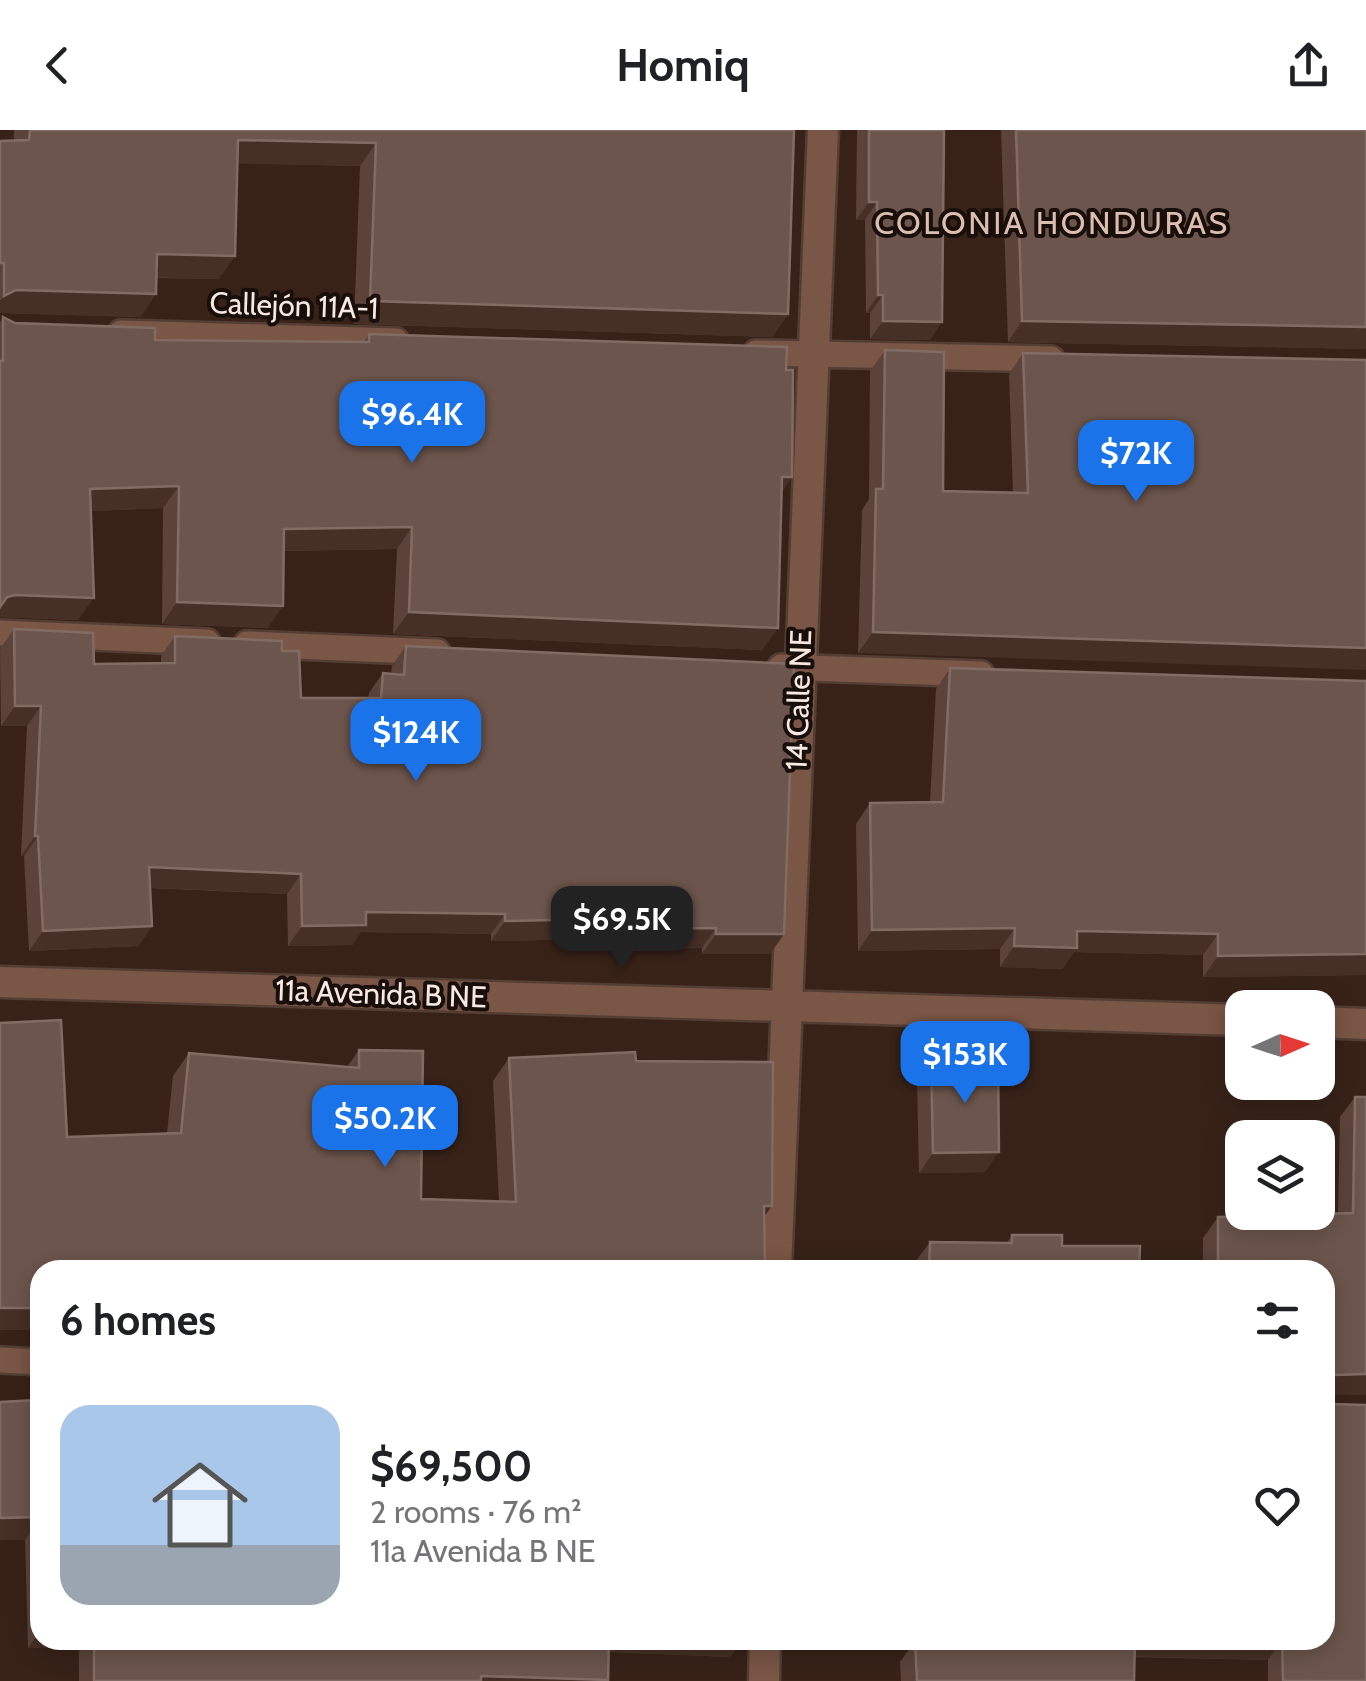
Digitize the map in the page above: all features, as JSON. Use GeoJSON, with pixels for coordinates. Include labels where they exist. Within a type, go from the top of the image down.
{"type":"FeatureCollection","features":[{"type":"Feature","properties":{"kind":"street","name":"14 Calle NE"},"geometry":{"type":"LineString","coordinates":[[776,1260],[823,130]]}},
{"type":"Feature","properties":{"kind":"street","name":"11a Avenida B NE"},"geometry":{"type":"LineString","coordinates":[[0,982],[1225,1019]]}},
{"type":"Feature","properties":{"kind":"street"},"geometry":{"type":"LineString","coordinates":[[1335,1023],[1366,1024]]}},
{"type":"Feature","properties":{"kind":"street"},"geometry":{"type":"LineString","coordinates":[[764,1681],[765,1650]]}},
{"type":"Feature","properties":{"kind":"lane","name":"Callejón 11A-1"},"geometry":{"type":"LineString","coordinates":[[99,332],[416,342]]}},
{"type":"Feature","properties":{"kind":"lane"},"geometry":{"type":"LineString","coordinates":[[733,352],[1069,359]]}},
{"type":"Feature","properties":{"kind":"lane"},"geometry":{"type":"LineString","coordinates":[[0,633],[469,654]]}},
{"type":"Feature","properties":{"kind":"lane"},"geometry":{"type":"LineString","coordinates":[[762,666],[1014,675]]}},
{"type":"Feature","properties":{"kind":"lane"},"geometry":{"type":"LineString","coordinates":[[0,1360],[30,1362]]}},
{"type":"Feature","properties":{"kind":"building"},"geometry":{"type":"Polygon","coordinates":[[[30,130],[794,130],[788,314],[370,301],[376,143],[238,140],[235,256],[157,254],[156,294],[16,290],[4,296],[4,263],[0,263],[0,141],[29,140],[30,130]]]}},
{"type":"Feature","properties":{"kind":"building"},"geometry":{"type":"Polygon","coordinates":[[[869,130],[944,130],[942,322],[883,321],[883,295],[878,295],[877,202],[869,202],[869,130]]]}},
{"type":"Feature","properties":{"kind":"building"},"geometry":{"type":"Polygon","coordinates":[[[1016,130],[1366,130],[1366,327],[1022,321],[1016,130]]]}},
{"type":"Feature","properties":{"kind":"building"},"geometry":{"type":"Polygon","coordinates":[[[3,317],[15,323],[155,328],[155,340],[369,342],[369,334],[787,347],[786,370],[793,370],[792,477],[782,477],[778,628],[409,612],[412,527],[284,529],[283,606],[177,602],[179,486],[90,489],[94,598],[15,595],[7,597],[0,607],[3,317]]]}},
{"type":"Feature","properties":{"kind":"building"},"geometry":{"type":"Polygon","coordinates":[[[885,350],[944,352],[943,491],[1028,493],[1023,353],[1366,360],[1366,648],[873,632],[876,489],[883,489],[885,350]]]}},
{"type":"Feature","properties":{"kind":"building"},"geometry":{"type":"Polygon","coordinates":[[[14,629],[93,633],[94,664],[175,663],[175,636],[282,641],[282,651],[299,651],[301,698],[381,698],[383,673],[404,675],[406,646],[794,664],[784,934],[716,934],[716,928],[643,929],[643,918],[505,921],[505,914],[366,912],[366,925],[302,926],[301,874],[149,867],[152,926],[43,931],[35,836],[41,706],[15,706],[14,629]]]}},
{"type":"Feature","properties":{"kind":"building"},"geometry":{"type":"Polygon","coordinates":[[[950,668],[1366,681],[1366,954],[1218,956],[1218,934],[1077,931],[1077,948],[1014,946],[1015,928],[872,930],[870,803],[943,802],[950,668]]]}},
{"type":"Feature","properties":{"kind":"building"},"geometry":{"type":"Polygon","coordinates":[[[61,1020],[67,1137],[181,1133],[189,1053],[359,1068],[359,1050],[423,1051],[421,1199],[516,1202],[509,1058],[635,1052],[636,1061],[773,1062],[772,1206],[764,1206],[765,1260],[30,1260],[30,1308],[0,1308],[0,1023],[61,1020]]]}},
{"type":"Feature","properties":{"kind":"building"},"geometry":{"type":"Polygon","coordinates":[[[931,1060],[998,1060],[999,1152],[933,1153],[931,1060]]]}},
{"type":"Feature","properties":{"kind":"building"},"geometry":{"type":"Polygon","coordinates":[[[1355,1097],[1366,1097],[1366,1374],[1335,1375],[1335,1260],[1218,1260],[1218,1217],[1225,1217],[1225,1230],[1335,1230],[1335,1214],[1353,1213],[1355,1097]]]}},
{"type":"Feature","properties":{"kind":"building"},"geometry":{"type":"Polygon","coordinates":[[[1012,1235],[1062,1235],[1062,1246],[1140,1246],[1139,1260],[929,1260],[930,1242],[1012,1243],[1012,1235]]]}},
{"type":"Feature","properties":{"kind":"building"},"geometry":{"type":"Polygon","coordinates":[[[30,1400],[30,1517],[0,1518],[0,1402],[30,1400]]]}},
{"type":"Feature","properties":{"kind":"building"},"geometry":{"type":"Polygon","coordinates":[[[1335,1404],[1366,1405],[1366,1681],[1283,1681],[1282,1650],[1335,1650],[1335,1404]]]}},
{"type":"Feature","properties":{"kind":"building"},"geometry":{"type":"Polygon","coordinates":[[[94,1650],[609,1650],[608,1680],[481,1676],[481,1681],[94,1681],[94,1650]]]}},
{"type":"Feature","properties":{"kind":"building"},"geometry":{"type":"Polygon","coordinates":[[[915,1650],[1135,1650],[1134,1681],[917,1681],[915,1650]]]}},
{"type":"Feature","properties":{"kind":"district","name":"COLONIA HONDURAS"},"geometry":{"type":"Point","coordinates":[1052,223]}}]}
